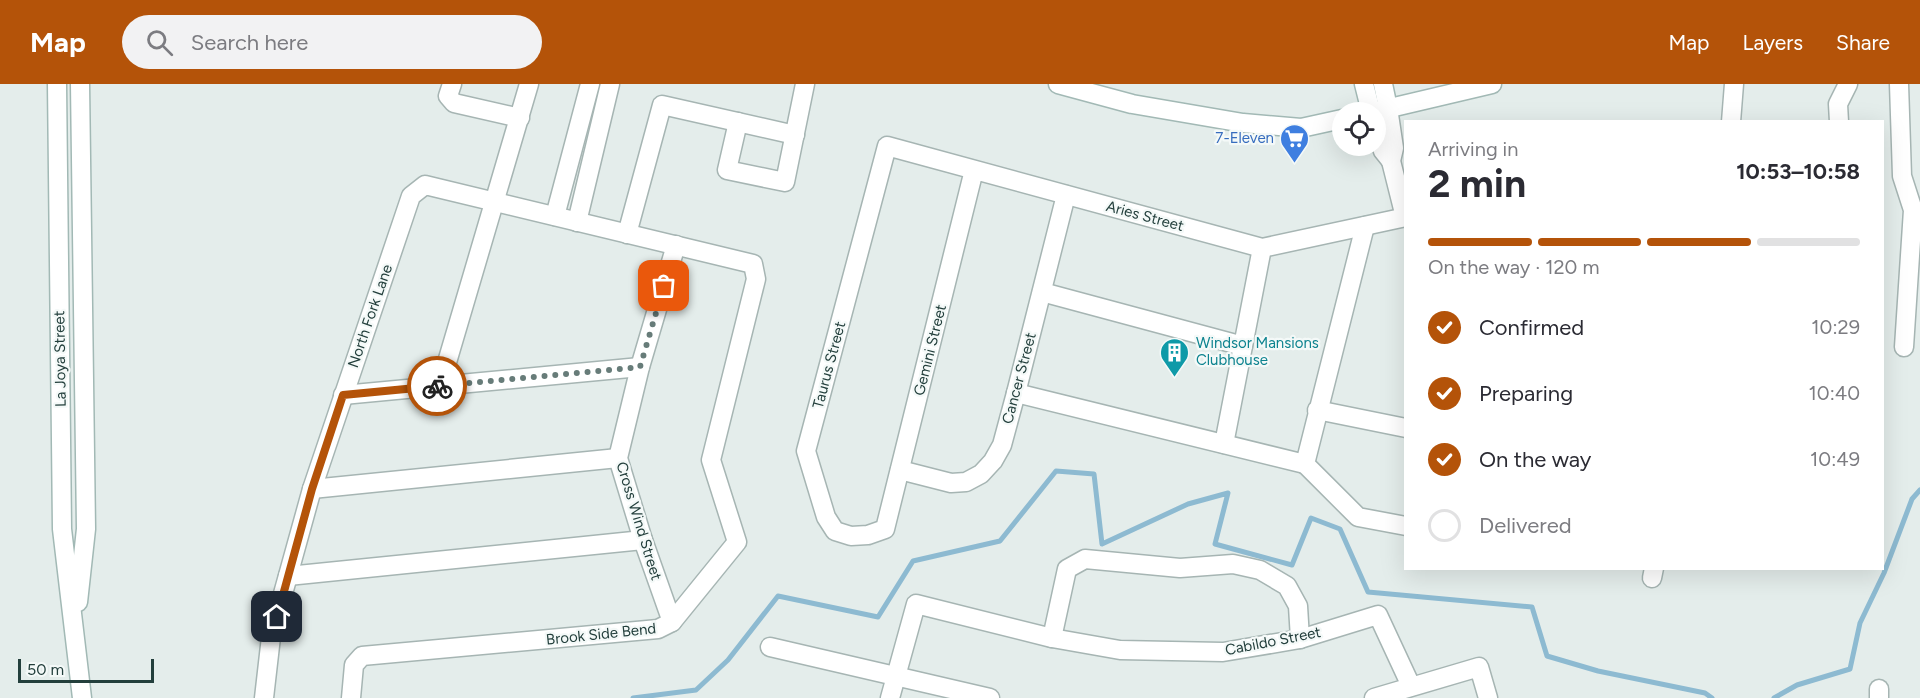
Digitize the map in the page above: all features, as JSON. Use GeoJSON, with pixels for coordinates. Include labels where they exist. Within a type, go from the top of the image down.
{"type":"FeatureCollection","features":[{"type":"Feature","properties":{"kind":"street","name":"La Joya Street"},"geometry":{"type":"LineString","coordinates":[[57,84],[62,529],[82,698]]}},
{"type":"Feature","properties":{"kind":"street","name":"La Joya Street"},"geometry":{"type":"LineString","coordinates":[[74,633],[86,529],[80,84]]}},
{"type":"Feature","properties":{"kind":"street"},"geometry":{"type":"LineString","coordinates":[[452,84],[448,96],[454,103],[520,118]]}},
{"type":"Feature","properties":{"kind":"street"},"geometry":{"type":"LineString","coordinates":[[440,386],[529,84]]}},
{"type":"Feature","properties":{"kind":"street"},"geometry":{"type":"LineString","coordinates":[[555,216],[590,84]]}},
{"type":"Feature","properties":{"kind":"street"},"geometry":{"type":"LineString","coordinates":[[577,222],[610,84]]}},
{"type":"Feature","properties":{"kind":"street"},"geometry":{"type":"LineString","coordinates":[[738,122],[728,170],[785,182],[806,84]]}},
{"type":"Feature","properties":{"kind":"street"},"geometry":{"type":"LineString","coordinates":[[1058,84],[1107,90],[1132,104],[1243,123],[1301,128],[1332,121]]}},
{"type":"Feature","properties":{"kind":"street"},"geometry":{"type":"LineString","coordinates":[[1364,84],[1373,102]]}},
{"type":"Feature","properties":{"kind":"street"},"geometry":{"type":"LineString","coordinates":[[1380,102],[1383,84]]}},
{"type":"Feature","properties":{"kind":"street"},"geometry":{"type":"LineString","coordinates":[[1386,109],[1492,84]]}},
{"type":"Feature","properties":{"kind":"street"},"geometry":{"type":"LineString","coordinates":[[1731,120],[1734,84]]}},
{"type":"Feature","properties":{"kind":"street"},"geometry":{"type":"LineString","coordinates":[[1839,120],[1838,104],[1848,84]]}},
{"type":"Feature","properties":{"kind":"street"},"geometry":{"type":"LineString","coordinates":[[1899,84],[1902,177],[1913,210],[1904,347]]}},
{"type":"Feature","properties":{"kind":"street"},"geometry":{"type":"LineString","coordinates":[[627,234],[662,105],[795,135]]}},
{"type":"Feature","properties":{"kind":"street"},"geometry":{"type":"LineString","coordinates":[[1386,130],[1394,148],[1391,161]]}},
{"type":"Feature","properties":{"kind":"street","name":"Aries Street"},"geometry":{"type":"LineString","coordinates":[[887,146],[1262,248],[1404,217]]}},
{"type":"Feature","properties":{"kind":"street","name":"Taurus Street"},"geometry":{"type":"LineString","coordinates":[[885,529],[868,535],[851,536],[835,531],[826,517],[806,451],[887,146]]}},
{"type":"Feature","properties":{"kind":"street"},"geometry":{"type":"LineString","coordinates":[[1386,155],[1391,161],[1404,213]]}},
{"type":"Feature","properties":{"kind":"street","name":"Gemini Street"},"geometry":{"type":"LineString","coordinates":[[885,529],[974,170]]}},
{"type":"Feature","properties":{"kind":"street","name":"North Fork Lane"},"geometry":{"type":"LineString","coordinates":[[264,698],[271,638],[312,489],[411,196],[425,185],[495,202]]}},
{"type":"Feature","properties":{"kind":"street","name":"Cancer Street"},"geometry":{"type":"LineString","coordinates":[[900,470],[951,483],[966,482],[981,474],[993,461],[1002,445],[1066,195]]}},
{"type":"Feature","properties":{"kind":"street"},"geometry":{"type":"LineString","coordinates":[[495,202],[676,245]]}},
{"type":"Feature","properties":{"kind":"street"},"geometry":{"type":"LineString","coordinates":[[1305,464],[1365,226]]}},
{"type":"Feature","properties":{"kind":"street","name":"Brook Side Bend"},"geometry":{"type":"LineString","coordinates":[[351,698],[354,665],[363,656],[658,629],[672,621],[737,542],[711,460],[756,279],[753,264],[676,245]]}},
{"type":"Feature","properties":{"kind":"street","name":"Cross Wind Street"},"geometry":{"type":"LineString","coordinates":[[672,621],[643,540],[618,458],[640,367],[676,245]]}},
{"type":"Feature","properties":{"kind":"street"},"geometry":{"type":"LineString","coordinates":[[1224,444],[1262,248]]}},
{"type":"Feature","properties":{"kind":"street"},"geometry":{"type":"LineString","coordinates":[[1042,292],[1243,346]]}},
{"type":"Feature","properties":{"kind":"street"},"geometry":{"type":"LineString","coordinates":[[343,395],[640,367]]}},
{"type":"Feature","properties":{"kind":"street"},"geometry":{"type":"LineString","coordinates":[[1016,393],[1305,464],[1359,517],[1404,526]]}},
{"type":"Feature","properties":{"kind":"street"},"geometry":{"type":"LineString","coordinates":[[1317,410],[1404,428]]}},
{"type":"Feature","properties":{"kind":"street"},"geometry":{"type":"LineString","coordinates":[[312,489],[618,458]]}},
{"type":"Feature","properties":{"kind":"street"},"geometry":{"type":"LineString","coordinates":[[288,576],[643,540]]}},
{"type":"Feature","properties":{"kind":"street"},"geometry":{"type":"LineString","coordinates":[[1052,638],[1067,569],[1085,559],[1180,568],[1233,564],[1260,570],[1287,586],[1298,606],[1300,639]]}},
{"type":"Feature","properties":{"kind":"street","name":"Cabildo Street"},"geometry":{"type":"LineString","coordinates":[[896,676],[916,604],[1052,638],[1120,650],[1223,652],[1300,639],[1378,615],[1411,686]]}},
{"type":"Feature","properties":{"kind":"street"},"geometry":{"type":"LineString","coordinates":[[770,647],[990,698]]}},
{"type":"Feature","properties":{"kind":"street"},"geometry":{"type":"LineString","coordinates":[[1374,698],[1479,667],[1488,698]]}},
{"type":"Feature","properties":{"kind":"street"},"geometry":{"type":"LineString","coordinates":[[890,698],[896,676]]}},
{"type":"Feature","properties":{"kind":"waterway"},"geometry":{"type":"LineString","coordinates":[[633,698],[696,690],[728,660],[778,596],[878,617],[913,561],[1000,541],[1056,471],[1094,474],[1102,544],[1188,504],[1228,493],[1215,544],[1292,565],[1311,518],[1340,529],[1368,592],[1532,607],[1547,656],[1598,671],[1705,693],[1712,698]]}},
{"type":"Feature","properties":{"kind":"waterway"},"geometry":{"type":"LineString","coordinates":[[1774,698],[1797,685],[1850,669],[1860,623],[1884,573],[1912,499],[1920,490]]}},
{"type":"Feature","properties":{"kind":"way so far"},"geometry":{"type":"LineString","coordinates":[[437,386],[640,367],[664,286]]}},
{"type":"Feature","properties":{"kind":"place","name":"7-Eleven"},"geometry":{"type":"Point","coordinates":[1295,164]}},
{"type":"Feature","properties":{"kind":"place","name":"Windsor Mansions Clubhouse"},"geometry":{"type":"Point","coordinates":[1175,378]}},
{"type":"Feature","properties":{"kind":"route"},"geometry":{"type":"LineString","coordinates":[[277,617],[312,489],[343,395],[437,386]]}}]}
